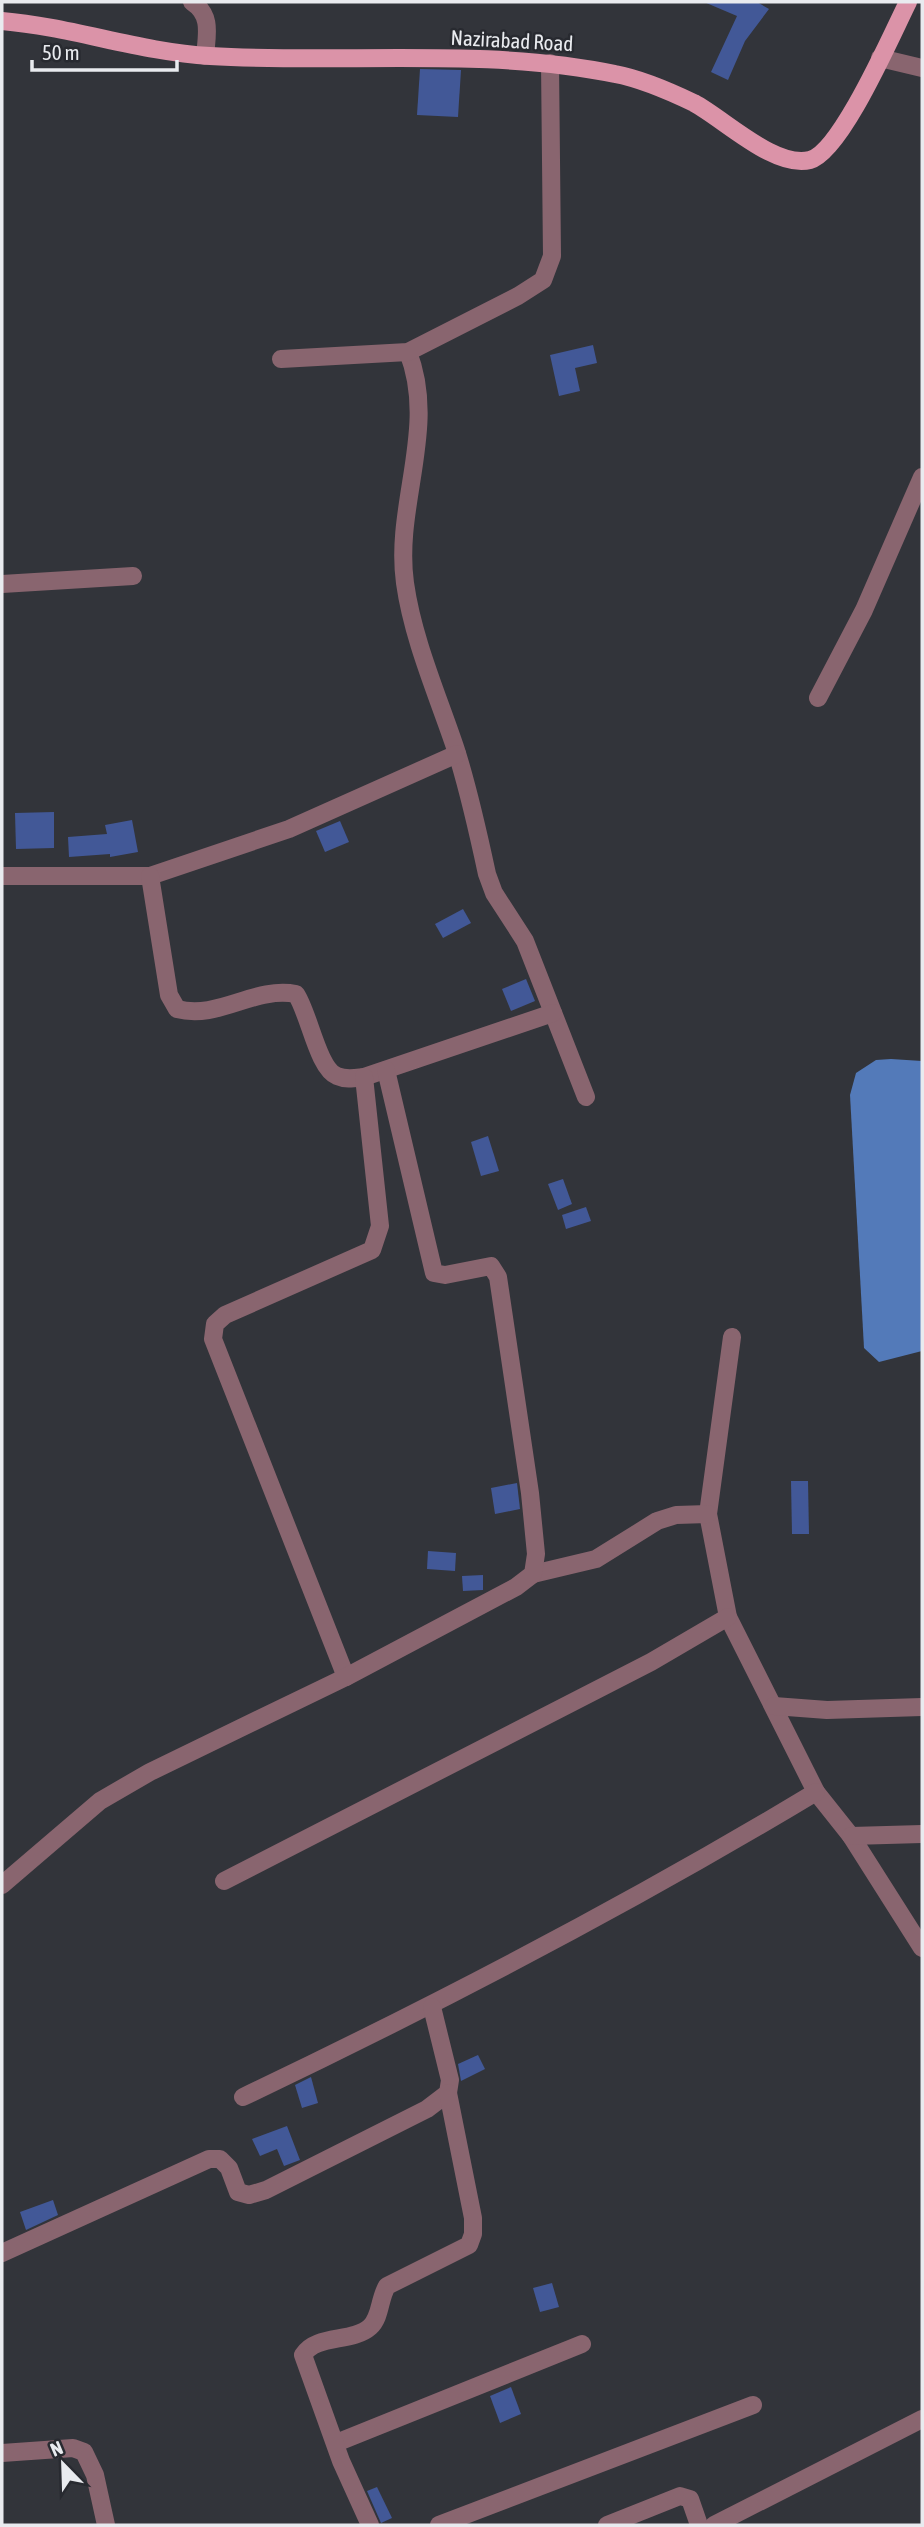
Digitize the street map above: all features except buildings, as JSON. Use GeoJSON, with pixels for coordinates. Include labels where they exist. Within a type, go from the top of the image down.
{"type":"FeatureCollection","features":[{"type":"Feature","properties":{"kind":"main road","name":"Nazirabad Road"},"geometry":{"type":"LineString","coordinates":[[2,21],[206,47],[550,64],[616,74],[653,85],[695,104],[781,158],[810,161],[827,152],[851,114],[908,2]]}},
{"type":"Feature","properties":{"kind":"street"},"geometry":{"type":"LineString","coordinates":[[192,2],[203,9],[207,20],[206,47]]}},
{"type":"Feature","properties":{"kind":"street"},"geometry":{"type":"LineString","coordinates":[[880,58],[922,68]]}},
{"type":"Feature","properties":{"kind":"street"},"geometry":{"type":"LineString","coordinates":[[281,359],[408,352],[518,296],[542,279],[552,256],[550,64]]}},
{"type":"Feature","properties":{"kind":"street"},"geometry":{"type":"LineString","coordinates":[[408,352],[417,374],[420,419],[409,509],[405,580],[411,616],[457,754],[487,874],[494,892],[525,941],[586,1097]]}},
{"type":"Feature","properties":{"kind":"street"},"geometry":{"type":"LineString","coordinates":[[818,698],[864,610],[922,477]]}},
{"type":"Feature","properties":{"kind":"street"},"geometry":{"type":"LineString","coordinates":[[2,584],[132,576]]}},
{"type":"Feature","properties":{"kind":"street"},"geometry":{"type":"LineString","coordinates":[[2,876],[150,876],[289,829],[457,754]]}},
{"type":"Feature","properties":{"kind":"street"},"geometry":{"type":"LineString","coordinates":[[150,876],[169,995],[177,1009],[192,1013],[211,1011],[266,992],[296,994],[304,1006],[326,1067],[335,1076],[364,1077],[553,1013]]}},
{"type":"Feature","properties":{"kind":"street"},"geometry":{"type":"LineString","coordinates":[[386,1070],[434,1273],[445,1275],[491,1266],[498,1277],[530,1493],[536,1554],[533,1574]]}},
{"type":"Feature","properties":{"kind":"street"},"geometry":{"type":"LineString","coordinates":[[346,1676],[213,1339],[215,1324],[225,1315],[372,1250],[380,1226],[364,1077]]}},
{"type":"Feature","properties":{"kind":"street"},"geometry":{"type":"LineString","coordinates":[[732,1337],[708,1514],[728,1618],[816,1792],[851,1836],[922,1948]]}},
{"type":"Feature","properties":{"kind":"street"},"geometry":{"type":"LineString","coordinates":[[2,1885],[100,1801],[150,1772],[346,1676],[516,1587],[533,1574],[596,1559],[657,1521],[676,1515],[708,1514]]}},
{"type":"Feature","properties":{"kind":"street"},"geometry":{"type":"LineString","coordinates":[[224,1881],[651,1661],[728,1618]]}},
{"type":"Feature","properties":{"kind":"street"},"geometry":{"type":"LineString","coordinates":[[774,1706],[827,1710],[922,1707]]}},
{"type":"Feature","properties":{"kind":"street"},"geometry":{"type":"LineString","coordinates":[[243,2098],[432,2007],[707,1856],[816,1792]]}},
{"type":"Feature","properties":{"kind":"street"},"geometry":{"type":"LineString","coordinates":[[851,1836],[922,1834]]}},
{"type":"Feature","properties":{"kind":"street"},"geometry":{"type":"LineString","coordinates":[[370,2525],[303,2362],[305,2351],[365,2331],[373,2324],[380,2296],[387,2286],[462,2251],[473,2234],[448,2093],[450,2080],[432,2007]]}},
{"type":"Feature","properties":{"kind":"street"},"geometry":{"type":"LineString","coordinates":[[2,2253],[209,2159],[220,2159],[229,2168],[238,2192],[249,2195],[266,2190],[427,2109],[448,2093]]}},
{"type":"Feature","properties":{"kind":"street"},"geometry":{"type":"LineString","coordinates":[[336,2442],[582,2344]]}},
{"type":"Feature","properties":{"kind":"street"},"geometry":{"type":"LineString","coordinates":[[439,2525],[753,2405]]}},
{"type":"Feature","properties":{"kind":"street"},"geometry":{"type":"LineString","coordinates":[[715,2525],[922,2419]]}},
{"type":"Feature","properties":{"kind":"street"},"geometry":{"type":"LineString","coordinates":[[2,2453],[73,2448],[84,2452],[95,2475],[106,2525]]}},
{"type":"Feature","properties":{"kind":"street"},"geometry":{"type":"LineString","coordinates":[[607,2525],[680,2496],[690,2499],[699,2525]]}},
{"type":"Feature","properties":{"kind":"water"},"geometry":{"type":"Polygon","coordinates":[[[876,1060],[922,1061],[922,1351],[879,1362],[864,1348],[850,1095],[856,1073],[876,1060]]]}}]}
